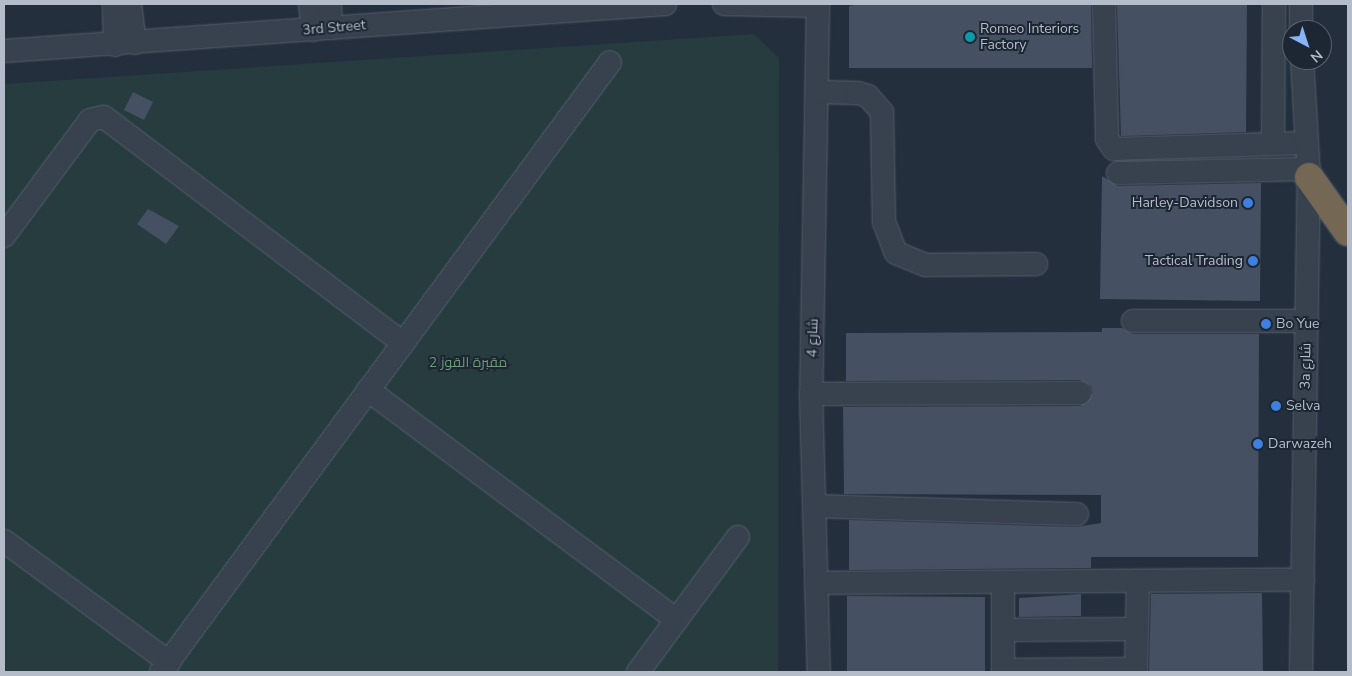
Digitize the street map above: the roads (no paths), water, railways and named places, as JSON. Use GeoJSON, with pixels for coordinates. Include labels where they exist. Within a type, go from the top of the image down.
{"type":"FeatureCollection","features":[{"type":"Feature","properties":{"kind":"highway"},"geometry":{"type":"LineString","coordinates":[[1309,173],[1348,232]]}},
{"type":"Feature","properties":{"kind":"street"},"geometry":{"type":"LineString","coordinates":[[114,4],[125,44]]}},
{"type":"Feature","properties":{"kind":"street"},"geometry":{"type":"LineString","coordinates":[[125,44],[130,4]]}},
{"type":"Feature","properties":{"kind":"street"},"geometry":{"type":"LineString","coordinates":[[310,4],[322,29]]}},
{"type":"Feature","properties":{"kind":"street"},"geometry":{"type":"LineString","coordinates":[[322,29],[330,4]]}},
{"type":"Feature","properties":{"kind":"street","name":"3rd Street"},"geometry":{"type":"LineString","coordinates":[[4,51],[322,29],[473,11],[665,4]]}},
{"type":"Feature","properties":{"kind":"street"},"geometry":{"type":"LineString","coordinates":[[724,4],[818,5]]}},
{"type":"Feature","properties":{"kind":"street"},"geometry":{"type":"LineString","coordinates":[[1104,4],[1111,147],[1118,150],[1307,143]]}},
{"type":"Feature","properties":{"kind":"street"},"geometry":{"type":"LineString","coordinates":[[1273,144],[1274,4]]}},
{"type":"Feature","properties":{"kind":"street"},"geometry":{"type":"LineString","coordinates":[[1301,4],[1301,20]]}},
{"type":"Feature","properties":{"kind":"street","name":"شارع 4"},"geometry":{"type":"LineString","coordinates":[[818,5],[818,92],[811,394],[818,506],[819,672]]}},
{"type":"Feature","properties":{"kind":"street"},"geometry":{"type":"LineString","coordinates":[[4,541],[165,667],[610,62]]}},
{"type":"Feature","properties":{"kind":"street","name":"3a شارع"},"geometry":{"type":"LineString","coordinates":[[1301,672],[1309,173],[1303,70]]}},
{"type":"Feature","properties":{"kind":"street"},"geometry":{"type":"LineString","coordinates":[[818,92],[858,93],[868,96],[882,112],[884,222],[887,239],[896,253],[910,262],[926,265],[1036,264]]}},
{"type":"Feature","properties":{"kind":"street"},"geometry":{"type":"LineString","coordinates":[[4,236],[90,120],[104,117],[403,343]]}},
{"type":"Feature","properties":{"kind":"street"},"geometry":{"type":"LineString","coordinates":[[1118,173],[1309,173]]}},
{"type":"Feature","properties":{"kind":"street"},"geometry":{"type":"LineString","coordinates":[[1133,321],[1307,321]]}},
{"type":"Feature","properties":{"kind":"street"},"geometry":{"type":"LineString","coordinates":[[368,390],[677,620]]}},
{"type":"Feature","properties":{"kind":"street"},"geometry":{"type":"LineString","coordinates":[[811,394],[1080,393]]}},
{"type":"Feature","properties":{"kind":"street"},"geometry":{"type":"LineString","coordinates":[[818,506],[1077,514]]}},
{"type":"Feature","properties":{"kind":"street"},"geometry":{"type":"LineString","coordinates":[[638,672],[738,537]]}},
{"type":"Feature","properties":{"kind":"street"},"geometry":{"type":"LineString","coordinates":[[819,583],[1302,580]]}},
{"type":"Feature","properties":{"kind":"street"},"geometry":{"type":"LineString","coordinates":[[1003,582],[1003,671],[1136,671],[1138,581]]}},
{"type":"Feature","properties":{"kind":"street"},"geometry":{"type":"LineString","coordinates":[[1003,630],[1137,629]]}},
{"type":"Feature","properties":{"kind":"place","name":"Romeo Interiors Factory"},"geometry":{"type":"Point","coordinates":[970,37]}},
{"type":"Feature","properties":{"kind":"place","name":"Harley-Davidson"},"geometry":{"type":"Point","coordinates":[1248,203]}},
{"type":"Feature","properties":{"kind":"place","name":"Tactical Trading"},"geometry":{"type":"Point","coordinates":[1253,261]}},
{"type":"Feature","properties":{"kind":"place","name":"Bo Yue"},"geometry":{"type":"Point","coordinates":[1266,324]}},
{"type":"Feature","properties":{"kind":"place","name":"Selva"},"geometry":{"type":"Point","coordinates":[1276,406]}},
{"type":"Feature","properties":{"kind":"place","name":"Darwazeh"},"geometry":{"type":"Point","coordinates":[1258,444]}},
{"type":"Feature","properties":{"kind":"park label","name":"مقبرة القوز 2"},"geometry":{"type":"Point","coordinates":[468,363]}}]}
